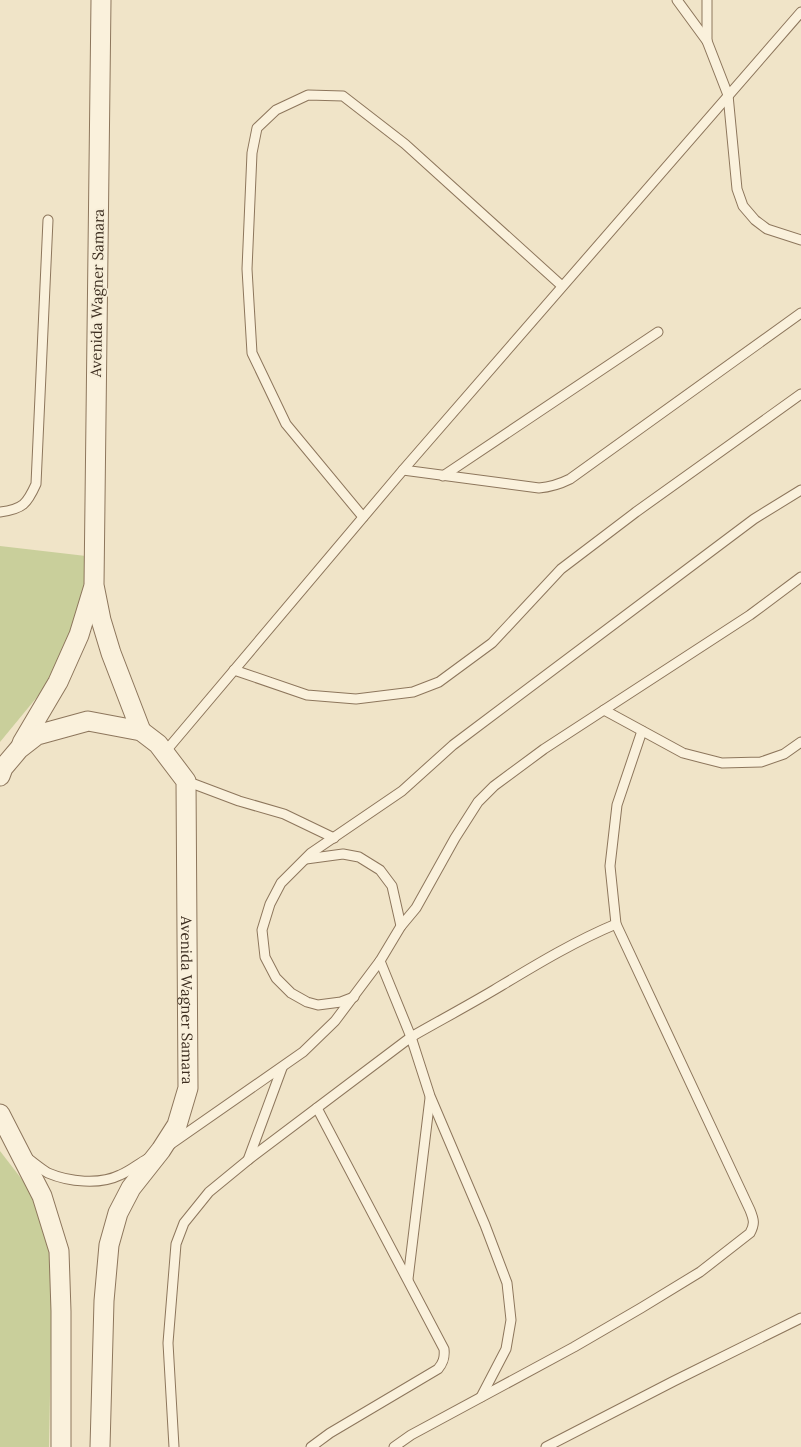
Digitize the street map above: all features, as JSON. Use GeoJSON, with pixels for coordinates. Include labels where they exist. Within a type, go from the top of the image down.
{"type":"FeatureCollection","features":[{"type":"Feature","properties":{"kind":"street","name":"Avenida Wagner Samara"},"geometry":{"type":"LineString","coordinates":[[100,0],[94,586],[101,620],[141,731],[165,752],[186,781],[188,1088],[177,1125],[161,1150],[131,1188],[118,1213],[109,1245],[104,1301],[100,1447]]}},
{"type":"Feature","properties":{"kind":"street","name":"Avenida Wagner Samara"},"geometry":{"type":"LineString","coordinates":[[0,776],[3,768],[19,749],[58,682],[79,635],[94,586]]}},
{"type":"Feature","properties":{"kind":"street","name":"Avenida Wagner Samara"},"geometry":{"type":"LineString","coordinates":[[19,749],[37,735],[88,721],[141,731]]}},
{"type":"Feature","properties":{"kind":"street"},"geometry":{"type":"LineString","coordinates":[[0,1114],[42,1196],[59,1251],[61,1311],[60,1447]]}},
{"type":"Feature","properties":{"kind":"lane"},"geometry":{"type":"LineString","coordinates":[[677,0],[707,41],[728,95],[737,189],[743,206],[755,220],[767,229],[801,240]]}},
{"type":"Feature","properties":{"kind":"lane"},"geometry":{"type":"LineString","coordinates":[[707,0],[707,41]]}},
{"type":"Feature","properties":{"kind":"lane"},"geometry":{"type":"LineString","coordinates":[[165,752],[403,470],[801,12]]}},
{"type":"Feature","properties":{"kind":"lane"},"geometry":{"type":"LineString","coordinates":[[364,517],[286,424],[252,352],[247,269],[252,153],[257,128],[276,110],[308,96],[343,96],[405,144],[562,286]]}},
{"type":"Feature","properties":{"kind":"lane"},"geometry":{"type":"LineString","coordinates":[[0,512],[14,510],[29,500],[36,484],[48,220]]}},
{"type":"Feature","properties":{"kind":"lane"},"geometry":{"type":"LineString","coordinates":[[403,470],[539,488],[560,484],[801,313]]}},
{"type":"Feature","properties":{"kind":"lane"},"geometry":{"type":"LineString","coordinates":[[443,476],[658,332]]}},
{"type":"Feature","properties":{"kind":"lane"},"geometry":{"type":"LineString","coordinates":[[234,670],[307,695],[356,699],[413,692],[439,682],[492,643],[561,569],[636,512],[801,394]]}},
{"type":"Feature","properties":{"kind":"lane"},"geometry":{"type":"LineString","coordinates":[[354,997],[341,1002],[318,1005],[307,1002],[291,993],[276,978],[266,957],[262,930],[270,904],[281,883],[306,859],[402,791],[453,745],[754,519],[801,490]]}},
{"type":"Feature","properties":{"kind":"lane"},"geometry":{"type":"LineString","coordinates":[[20,1152],[48,1172],[63,1178],[84,1181],[105,1180],[120,1175],[161,1150],[282,1068],[303,1052],[334,1021],[354,997],[380,961],[401,926],[416,908],[455,838],[478,802],[494,786],[544,749],[750,615],[801,576]]}},
{"type":"Feature","properties":{"kind":"lane"},"geometry":{"type":"LineString","coordinates":[[604,710],[683,753],[722,763],[761,762],[784,754],[801,742]]}},
{"type":"Feature","properties":{"kind":"lane"},"geometry":{"type":"LineString","coordinates":[[394,1447],[574,1347],[700,1272],[750,1234],[754,1227],[755,1222],[750,1210],[616,924],[610,866],[617,804],[642,731]]}},
{"type":"Feature","properties":{"kind":"lane"},"geometry":{"type":"LineString","coordinates":[[186,781],[239,801],[284,814],[334,838]]}},
{"type":"Feature","properties":{"kind":"lane"},"geometry":{"type":"LineString","coordinates":[[306,859],[343,854],[359,856],[380,870],[392,886],[401,926]]}},
{"type":"Feature","properties":{"kind":"lane"},"geometry":{"type":"LineString","coordinates":[[174,1447],[168,1342],[176,1244],[184,1223],[209,1192],[248,1160],[411,1037],[494,990],[552,954],[616,924]]}},
{"type":"Feature","properties":{"kind":"lane"},"geometry":{"type":"LineString","coordinates":[[380,961],[411,1037],[430,1096],[485,1225],[507,1283],[511,1320],[506,1349],[481,1397]]}},
{"type":"Feature","properties":{"kind":"lane"},"geometry":{"type":"LineString","coordinates":[[248,1160],[282,1068]]}},
{"type":"Feature","properties":{"kind":"lane"},"geometry":{"type":"LineString","coordinates":[[408,1279],[430,1096]]}},
{"type":"Feature","properties":{"kind":"lane"},"geometry":{"type":"LineString","coordinates":[[311,1447],[364,1412],[438,1369],[443,1363],[445,1355],[444,1349],[408,1279],[317,1108]]}},
{"type":"Feature","properties":{"kind":"lane"},"geometry":{"type":"LineString","coordinates":[[546,1447],[801,1318]]}},
{"type":"Feature","properties":{"kind":"green space"},"geometry":{"type":"Polygon","coordinates":[[[0,546],[86,556],[84,601],[69,640],[42,691],[0,742],[0,546]]]}},
{"type":"Feature","properties":{"kind":"green space"},"geometry":{"type":"Polygon","coordinates":[[[0,1151],[27,1186],[39,1209],[50,1247],[52,1289],[49,1447],[0,1447],[0,1151]]]}}]}
